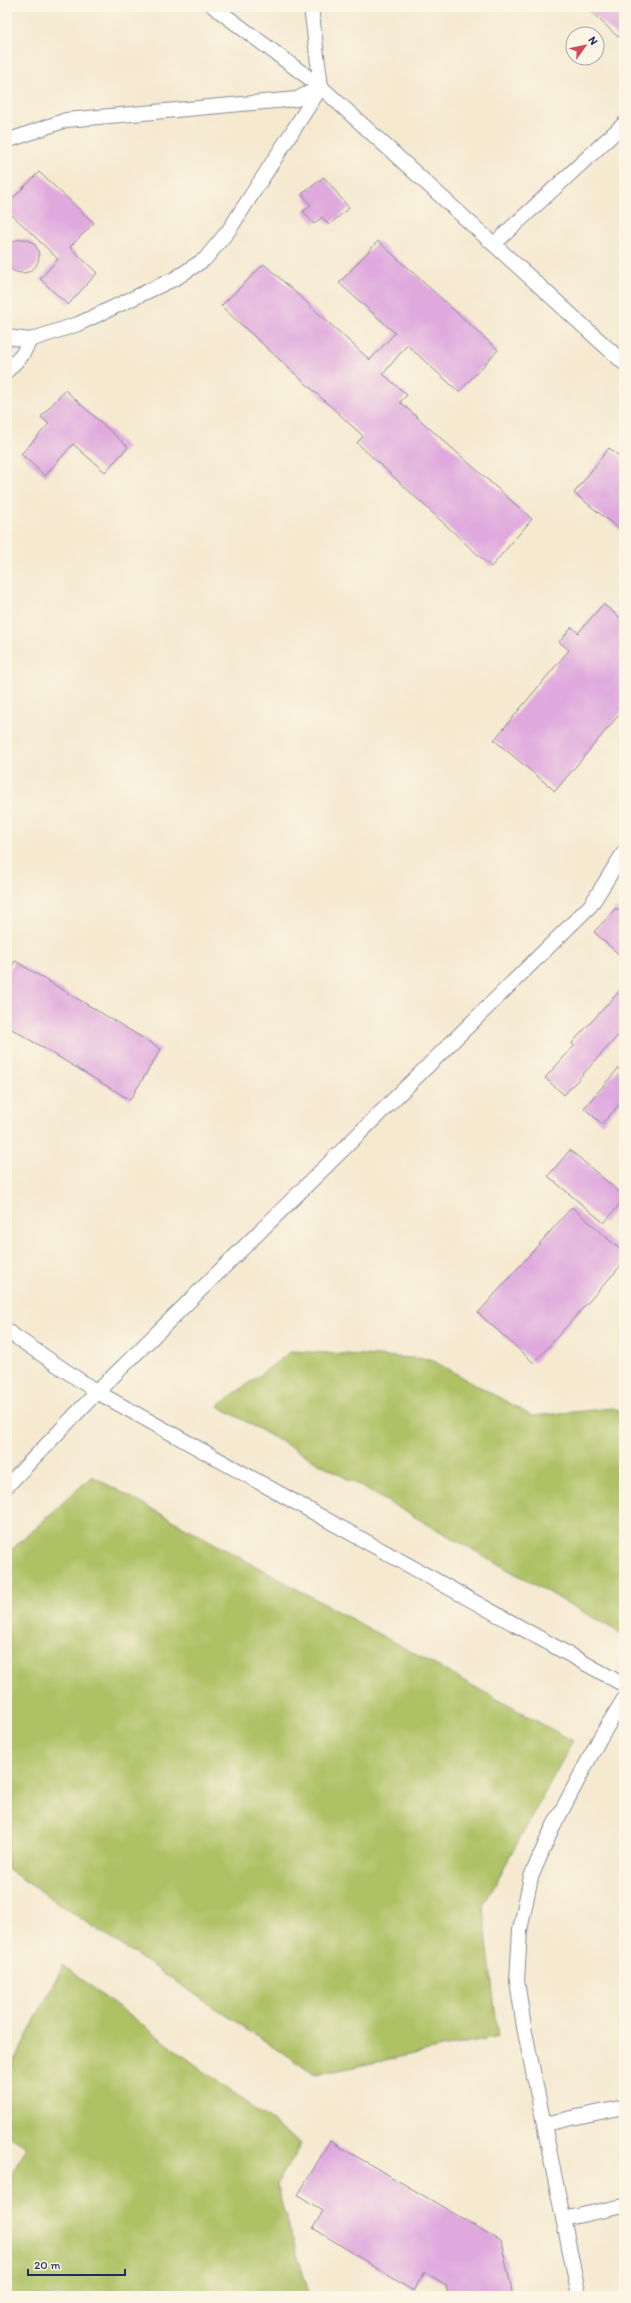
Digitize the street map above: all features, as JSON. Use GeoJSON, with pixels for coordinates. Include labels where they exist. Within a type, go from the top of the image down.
{"type":"FeatureCollection","features":[{"type":"Feature","properties":{"kind":"lane"},"geometry":{"type":"LineString","coordinates":[[214,7],[321,87],[624,363]]}},
{"type":"Feature","properties":{"kind":"lane"},"geometry":{"type":"LineString","coordinates":[[7,337],[30,340],[78,324],[176,278],[205,260],[229,230],[321,87],[311,7]]}},
{"type":"Feature","properties":{"kind":"lane"},"geometry":{"type":"LineString","coordinates":[[7,141],[66,120],[297,99],[321,87]]}},
{"type":"Feature","properties":{"kind":"lane"},"geometry":{"type":"LineString","coordinates":[[494,244],[624,124]]}},
{"type":"Feature","properties":{"kind":"lane"},"geometry":{"type":"LineString","coordinates":[[7,371],[22,355],[30,340]]}},
{"type":"Feature","properties":{"kind":"lane"},"geometry":{"type":"LineString","coordinates":[[7,1486],[97,1392],[591,905],[624,852]]}},
{"type":"Feature","properties":{"kind":"lane"},"geometry":{"type":"LineString","coordinates":[[7,1331],[97,1392],[624,1685]]}},
{"type":"Feature","properties":{"kind":"lane"},"geometry":{"type":"LineString","coordinates":[[579,2296],[517,1981],[520,1930],[531,1876],[548,1838],[600,1738],[624,1699]]}},
{"type":"Feature","properties":{"kind":"lane"},"geometry":{"type":"LineString","coordinates":[[544,2124],[624,2107]]}},
{"type":"Feature","properties":{"kind":"lane"},"geometry":{"type":"LineString","coordinates":[[563,2219],[624,2206]]}},
{"type":"Feature","properties":{"kind":"green space"},"geometry":{"type":"Polygon","coordinates":[[[292,1351],[430,1359],[532,1416],[613,1408],[624,1414],[624,1635],[218,1406],[292,1351]]]}},
{"type":"Feature","properties":{"kind":"green space"},"geometry":{"type":"Polygon","coordinates":[[[92,1476],[573,1741],[483,1906],[498,2036],[316,2075],[7,1869],[7,1554],[92,1476]]]}},
{"type":"Feature","properties":{"kind":"green space"},"geometry":{"type":"Polygon","coordinates":[[[63,1965],[301,2144],[276,2185],[310,2296],[7,2296],[7,2181],[27,2147],[7,2135],[7,2075],[63,1965]]]}},
{"type":"Feature","properties":{"kind":"building"},"geometry":{"type":"Polygon","coordinates":[[[586,7],[624,7],[624,30],[618,37],[586,7]]]}},
{"type":"Feature","properties":{"kind":"building"},"geometry":{"type":"Polygon","coordinates":[[[39,172],[94,223],[70,247],[97,273],[68,305],[40,279],[58,259],[7,210],[7,204],[39,172]]]}},
{"type":"Feature","properties":{"kind":"building"},"geometry":{"type":"Polygon","coordinates":[[[324,177],[349,208],[329,225],[322,217],[314,224],[303,211],[311,205],[302,194],[324,177]]]}},
{"type":"Feature","properties":{"kind":"building"},"geometry":{"type":"Polygon","coordinates":[[[22,239],[34,244],[39,256],[34,268],[22,273],[10,268],[5,256],[10,244],[22,239]]]}},
{"type":"Feature","properties":{"kind":"building"},"geometry":{"type":"Polygon","coordinates":[[[378,241],[498,350],[459,392],[407,345],[383,374],[407,395],[400,402],[532,519],[491,567],[357,443],[363,436],[221,306],[264,264],[370,360],[395,333],[339,283],[378,241]]]}},
{"type":"Feature","properties":{"kind":"building"},"geometry":{"type":"Polygon","coordinates":[[[65,390],[128,447],[105,472],[73,444],[45,476],[21,454],[49,424],[41,417],[65,390]]]}},
{"type":"Feature","properties":{"kind":"building"},"geometry":{"type":"Polygon","coordinates":[[[609,448],[624,460],[623,532],[574,493],[609,448]]]}},
{"type":"Feature","properties":{"kind":"building"},"geometry":{"type":"Polygon","coordinates":[[[603,604],[624,621],[624,709],[555,791],[494,740],[569,650],[559,642],[572,627],[578,633],[603,604]]]}},
{"type":"Feature","properties":{"kind":"building"},"geometry":{"type":"Polygon","coordinates":[[[616,908],[624,916],[624,959],[594,932],[616,908]]]}},
{"type":"Feature","properties":{"kind":"building"},"geometry":{"type":"Polygon","coordinates":[[[15,961],[161,1049],[130,1100],[7,1026],[7,974],[15,961]]]}},
{"type":"Feature","properties":{"kind":"building"},"geometry":{"type":"Polygon","coordinates":[[[624,986],[624,1029],[564,1095],[545,1078],[574,1046],[572,1043],[624,986]]]}},
{"type":"Feature","properties":{"kind":"building"},"geometry":{"type":"Polygon","coordinates":[[[624,1062],[624,1099],[602,1124],[584,1108],[624,1062]]]}},
{"type":"Feature","properties":{"kind":"building"},"geometry":{"type":"Polygon","coordinates":[[[570,1150],[624,1196],[624,1199],[604,1223],[548,1176],[570,1150]]]}},
{"type":"Feature","properties":{"kind":"building"},"geometry":{"type":"Polygon","coordinates":[[[572,1207],[624,1253],[624,1262],[534,1363],[478,1313],[572,1207]]]}},
{"type":"Feature","properties":{"kind":"building"},"geometry":{"type":"Polygon","coordinates":[[[330,2141],[501,2241],[513,2296],[448,2296],[446,2285],[425,2272],[413,2291],[313,2228],[323,2211],[298,2195],[330,2141]]]}}]}
